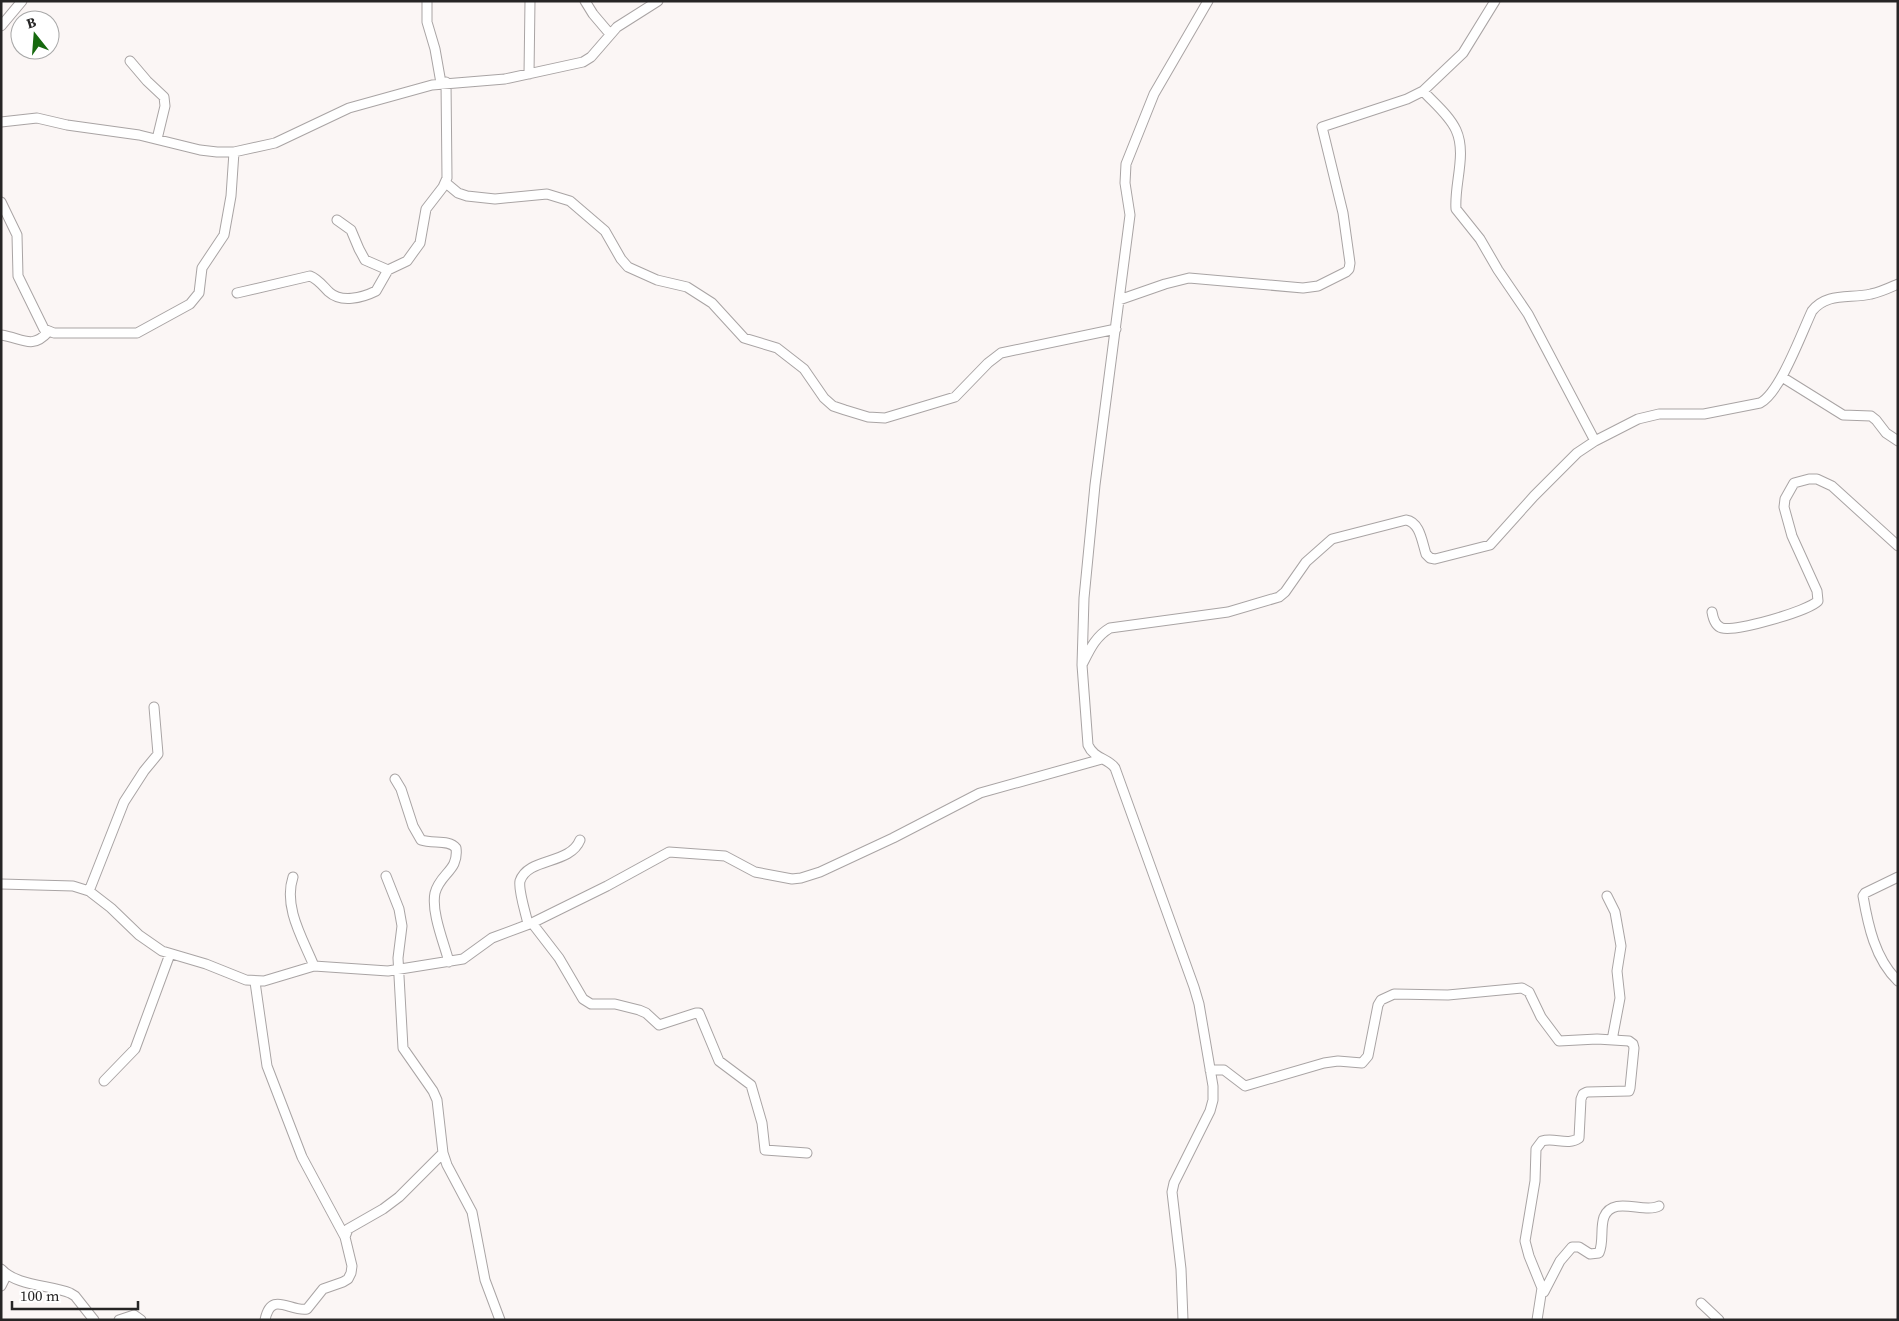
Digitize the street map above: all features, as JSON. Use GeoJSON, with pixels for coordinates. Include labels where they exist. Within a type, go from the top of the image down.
{"type":"FeatureCollection","features":[{"type":"Feature","properties":{"kind":"street"},"geometry":{"type":"LineString","coordinates":[[1,26],[22,1]]}},
{"type":"Feature","properties":{"kind":"street"},"geometry":{"type":"LineString","coordinates":[[237,293],[310,276],[339,298],[352,298],[376,291],[388,270],[403,264],[411,255],[421,238],[426,209],[446,183],[443,83],[427,22],[428,1]]}},
{"type":"Feature","properties":{"kind":"street"},"geometry":{"type":"LineString","coordinates":[[529,74],[530,1]]}},
{"type":"Feature","properties":{"kind":"street"},"geometry":{"type":"LineString","coordinates":[[586,1],[593,14],[610,34]]}},
{"type":"Feature","properties":{"kind":"street"},"geometry":{"type":"LineString","coordinates":[[1,122],[37,118],[67,125],[130,133],[200,150],[234,152],[276,143],[358,105],[443,83],[505,79],[583,62],[591,57],[610,34],[624,22],[658,1]]}},
{"type":"Feature","properties":{"kind":"street"},"geometry":{"type":"LineString","coordinates":[[1183,1320],[1181,1269],[1172,1192],[1174,1183],[1210,1111],[1213,1100],[1210,1070],[1199,1004],[1194,987],[1116,768],[1096,756],[1088,746],[1082,665],[1084,598],[1095,485],[1130,215],[1125,183],[1126,164],[1152,98],[1208,1]]}},
{"type":"Feature","properties":{"kind":"street"},"geometry":{"type":"LineString","coordinates":[[1119,300],[1189,278],[1303,288],[1318,286],[1346,272],[1349,269],[1350,263],[1343,213],[1322,126],[1407,99],[1423,91],[1463,53],[1495,1]]}},
{"type":"Feature","properties":{"kind":"street"},"geometry":{"type":"LineString","coordinates":[[130,61],[164,97],[165,106],[157,139]]}},
{"type":"Feature","properties":{"kind":"street"},"geometry":{"type":"LineString","coordinates":[[1423,91],[1450,120],[1459,140],[1456,209],[1480,239],[1498,270],[1528,314],[1595,441]]}},
{"type":"Feature","properties":{"kind":"street"},"geometry":{"type":"LineString","coordinates":[[1,202],[16,235],[18,276],[44,330],[48,332],[137,333],[190,304],[199,293],[202,268],[224,235],[231,196],[234,152]]}},
{"type":"Feature","properties":{"kind":"street"},"geometry":{"type":"LineString","coordinates":[[446,183],[458,193],[467,196],[495,199],[548,194],[570,201],[604,231],[628,267],[657,280],[687,287],[721,310],[744,338],[777,348],[804,369],[824,398],[833,406],[868,417],[885,418],[955,397],[1000,353],[1116,329]]}},
{"type":"Feature","properties":{"kind":"street"},"geometry":{"type":"LineString","coordinates":[[337,220],[352,230],[358,249],[365,260],[388,270]]}},
{"type":"Feature","properties":{"kind":"street"},"geometry":{"type":"LineString","coordinates":[[1082,665],[1096,640],[1110,628],[1228,612],[1279,597],[1306,562],[1325,543],[1338,536],[1406,520],[1412,521],[1416,525],[1426,554],[1430,558],[1435,559],[1490,545],[1534,496],[1577,453],[1595,441],[1638,419],[1649,416],[1698,414],[1760,403],[1770,396],[1782,377],[1812,310],[1817,304],[1831,298],[1872,294],[1898,284]]}},
{"type":"Feature","properties":{"kind":"street"},"geometry":{"type":"LineString","coordinates":[[1,335],[36,342],[48,332]]}},
{"type":"Feature","properties":{"kind":"street"},"geometry":{"type":"LineString","coordinates":[[1782,377],[1843,415],[1871,416],[1886,433],[1898,441]]}},
{"type":"Feature","properties":{"kind":"street"},"geometry":{"type":"LineString","coordinates":[[1712,612],[1717,625],[1723,628],[1747,626],[1804,610],[1818,601],[1817,591],[1792,536],[1784,508],[1786,499],[1794,484],[1802,480],[1817,480],[1832,486],[1898,546]]}},
{"type":"Feature","properties":{"kind":"street"},"geometry":{"type":"LineString","coordinates":[[89,891],[124,802],[144,771],[158,754],[154,707]]}},
{"type":"Feature","properties":{"kind":"street"},"geometry":{"type":"LineString","coordinates":[[1,884],[73,886],[89,891],[111,908],[145,940],[170,954],[206,964],[255,982],[314,966],[388,971],[399,970],[449,962],[470,956],[492,938],[530,923],[608,886],[669,852],[676,851],[724,856],[755,872],[792,879],[810,876],[893,838],[980,793],[1102,759]]}},
{"type":"Feature","properties":{"kind":"street"},"geometry":{"type":"LineString","coordinates":[[395,779],[401,790],[413,826],[421,840],[430,843],[450,843],[456,848],[456,861],[440,882],[434,902],[449,962]]}},
{"type":"Feature","properties":{"kind":"street"},"geometry":{"type":"LineString","coordinates":[[580,840],[576,848],[569,854],[528,870],[521,879],[520,887],[530,923],[555,952],[583,999],[587,1003],[614,1004],[639,1010],[646,1013],[659,1025],[699,1013],[719,1061],[751,1085],[762,1124],[765,1150],[807,1153]]}},
{"type":"Feature","properties":{"kind":"street"},"geometry":{"type":"LineString","coordinates":[[386,876],[399,909],[402,926],[399,970],[403,1048],[433,1091],[437,1100],[443,1153],[472,1212],[485,1280],[500,1320]]}},
{"type":"Feature","properties":{"kind":"street"},"geometry":{"type":"LineString","coordinates":[[1898,877],[1865,893],[1863,896],[1877,950],[1888,970],[1898,981]]}},
{"type":"Feature","properties":{"kind":"street"},"geometry":{"type":"LineString","coordinates":[[293,878],[289,888],[290,902],[314,966]]}},
{"type":"Feature","properties":{"kind":"street"},"geometry":{"type":"LineString","coordinates":[[1607,896],[1615,912],[1621,946],[1617,971],[1620,998],[1612,1040]]}},
{"type":"Feature","properties":{"kind":"street"},"geometry":{"type":"LineString","coordinates":[[104,1081],[135,1048],[170,954]]}},
{"type":"Feature","properties":{"kind":"street"},"geometry":{"type":"LineString","coordinates":[[255,982],[267,1066],[302,1157],[345,1237],[352,1266],[348,1278],[323,1290],[307,1309],[303,1310],[282,1304],[272,1306],[267,1311],[265,1320]]}},
{"type":"Feature","properties":{"kind":"street"},"geometry":{"type":"LineString","coordinates":[[1210,1070],[1224,1070],[1245,1086],[1332,1062],[1362,1063],[1368,1056],[1378,1005],[1381,1000],[1394,994],[1448,995],[1522,988],[1528,992],[1541,1018],[1559,1040],[1629,1041],[1633,1044],[1634,1048],[1629,1091],[1587,1092],[1583,1094],[1581,1099],[1579,1138],[1572,1142],[1542,1141],[1536,1149],[1534,1187],[1525,1241],[1529,1256],[1541,1282],[1543,1295]]}},
{"type":"Feature","properties":{"kind":"street"},"geometry":{"type":"LineString","coordinates":[[345,1237],[348,1229],[383,1209],[399,1197],[443,1153]]}},
{"type":"Feature","properties":{"kind":"street"},"geometry":{"type":"LineString","coordinates":[[1537,1320],[1543,1295],[1560,1261],[1572,1248],[1579,1247],[1590,1254],[1599,1253],[1604,1218],[1612,1209],[1629,1206],[1653,1209],[1659,1206]]}},
{"type":"Feature","properties":{"kind":"street"},"geometry":{"type":"LineString","coordinates":[[1,1286],[4,1272],[34,1284],[70,1293],[94,1320]]}},
{"type":"Feature","properties":{"kind":"street"},"geometry":{"type":"LineString","coordinates":[[1701,1303],[1719,1320]]}},
{"type":"Feature","properties":{"kind":"street"},"geometry":{"type":"LineString","coordinates":[[119,1320],[134,1315],[141,1320]]}}]}
